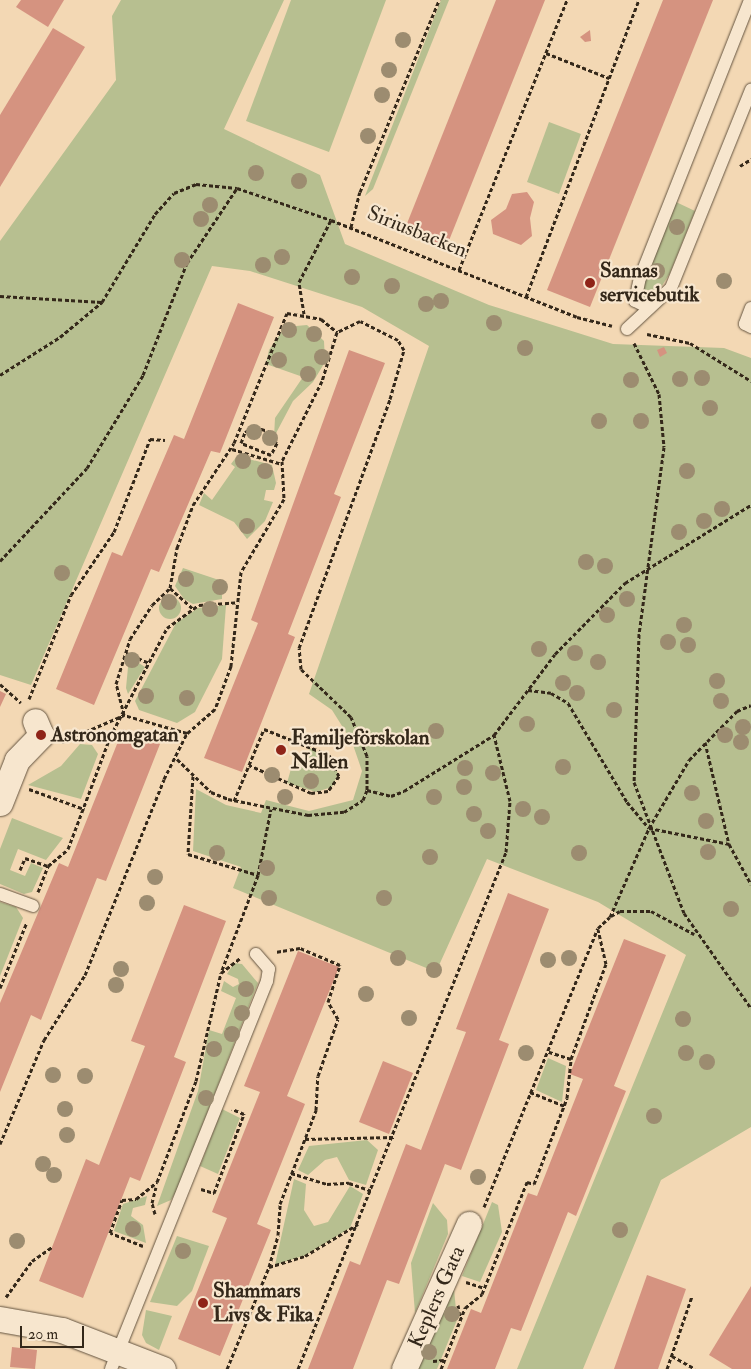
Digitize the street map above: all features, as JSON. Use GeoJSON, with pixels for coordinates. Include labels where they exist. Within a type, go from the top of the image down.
{"type":"FeatureCollection","features":[{"type":"Feature","properties":{"kind":"street"},"geometry":{"type":"LineString","coordinates":[[4,792],[17,760],[40,735],[35,720]]}},
{"type":"Feature","properties":{"kind":"street","name":"Keplers Gata"},"geometry":{"type":"LineString","coordinates":[[404,1369],[469,1224]]}},
{"type":"Feature","properties":{"kind":"street"},"geometry":{"type":"LineString","coordinates":[[1,1312],[62,1330],[114,1360],[147,1366]]}},
{"type":"Feature","properties":{"kind":"lane"},"geometry":{"type":"LineString","coordinates":[[649,308],[635,301],[640,278],[750,0]]}},
{"type":"Feature","properties":{"kind":"lane"},"geometry":{"type":"LineString","coordinates":[[627,329],[671,288],[751,90]]}},
{"type":"Feature","properties":{"kind":"lane"},"geometry":{"type":"LineString","coordinates":[[751,308],[745,324],[751,327]]}},
{"type":"Feature","properties":{"kind":"lane"},"geometry":{"type":"LineString","coordinates":[[0,894],[33,906]]}},
{"type":"Feature","properties":{"kind":"lane"},"geometry":{"type":"LineString","coordinates":[[114,1360],[155,1251],[219,1104],[267,981],[269,968],[256,954]]}},
{"type":"Feature","properties":{"kind":"path"},"geometry":{"type":"LineString","coordinates":[[351,227],[360,192],[439,0]]}},
{"type":"Feature","properties":{"kind":"path"},"geometry":{"type":"LineString","coordinates":[[459,270],[567,0]]}},
{"type":"Feature","properties":{"kind":"path"},"geometry":{"type":"LineString","coordinates":[[526,297],[639,0]]}},
{"type":"Feature","properties":{"kind":"path"},"geometry":{"type":"LineString","coordinates":[[546,53],[609,78]]}},
{"type":"Feature","properties":{"kind":"path","name":"Siriusbacken"},"geometry":{"type":"LineString","coordinates":[[0,375],[60,337],[102,302],[155,214],[174,193],[196,184],[237,188],[331,220],[577,317],[690,343],[751,381]]}},
{"type":"Feature","properties":{"kind":"path"},"geometry":{"type":"LineString","coordinates":[[0,561],[86,468],[143,375],[187,263],[237,188]]}},
{"type":"Feature","properties":{"kind":"path"},"geometry":{"type":"LineString","coordinates":[[304,314],[300,282],[331,220]]}},
{"type":"Feature","properties":{"kind":"path"},"geometry":{"type":"LineString","coordinates":[[0,296],[102,302]]}},
{"type":"Feature","properties":{"kind":"path"},"geometry":{"type":"LineString","coordinates":[[124,715],[116,684],[126,653],[152,605],[170,588],[177,548],[194,504],[232,448],[287,313],[304,314],[337,332]]}},
{"type":"Feature","properties":{"kind":"path"},"geometry":{"type":"LineString","coordinates":[[0,1144],[44,1040],[85,975],[164,779],[177,759],[187,733],[214,709],[231,666],[241,572],[284,499],[282,464],[322,381],[337,332],[360,321],[398,340],[404,350],[390,399],[299,648],[302,669],[351,717],[367,756],[367,790],[354,807],[335,814],[271,809],[234,801],[211,792],[177,759]]}},
{"type":"Feature","properties":{"kind":"path"},"geometry":{"type":"LineString","coordinates":[[627,329],[659,394],[664,447],[639,634],[634,782],[649,828],[696,936],[751,1008]]}},
{"type":"Feature","properties":{"kind":"path"},"geometry":{"type":"LineString","coordinates":[[255,427],[268,431],[269,439],[277,443],[271,455],[241,444],[245,432],[255,427]]}},
{"type":"Feature","properties":{"kind":"path"},"geometry":{"type":"LineString","coordinates":[[0,684],[26,709],[71,595],[114,532],[150,438],[164,440]]}},
{"type":"Feature","properties":{"kind":"path"},"geometry":{"type":"LineString","coordinates":[[232,448],[282,464]]}},
{"type":"Feature","properties":{"kind":"path"},"geometry":{"type":"LineString","coordinates":[[367,790],[391,796],[404,791],[494,735],[555,654],[626,583],[751,505]]}},
{"type":"Feature","properties":{"kind":"path"},"geometry":{"type":"LineString","coordinates":[[170,588],[192,608]]}},
{"type":"Feature","properties":{"kind":"path"},"geometry":{"type":"LineString","coordinates":[[0,988],[48,866],[68,849],[110,737],[124,715],[167,628],[192,608],[213,602],[238,602]]}},
{"type":"Feature","properties":{"kind":"path"},"geometry":{"type":"LineString","coordinates":[[126,653],[149,663]]}},
{"type":"Feature","properties":{"kind":"path"},"geometry":{"type":"LineString","coordinates":[[528,690],[550,693],[568,703],[627,802],[649,828],[730,844]]}},
{"type":"Feature","properties":{"kind":"path"},"geometry":{"type":"LineString","coordinates":[[610,917],[649,828],[705,742],[737,711],[751,705]]}},
{"type":"Feature","properties":{"kind":"path"},"geometry":{"type":"LineString","coordinates":[[30,748],[65,742],[124,715],[187,733]]}},
{"type":"Feature","properties":{"kind":"path"},"geometry":{"type":"LineString","coordinates":[[234,801],[264,728],[330,755],[339,776],[334,787],[311,793],[249,765]]}},
{"type":"Feature","properties":{"kind":"path"},"geometry":{"type":"LineString","coordinates":[[298,1369],[394,1137],[506,852],[510,801],[494,735]]}},
{"type":"Feature","properties":{"kind":"path"},"geometry":{"type":"LineString","coordinates":[[705,742],[730,844],[751,884]]}},
{"type":"Feature","properties":{"kind":"path"},"geometry":{"type":"LineString","coordinates":[[193,775],[188,854],[258,875]]}},
{"type":"Feature","properties":{"kind":"path"},"geometry":{"type":"LineString","coordinates":[[4,792],[84,809]]}},
{"type":"Feature","properties":{"kind":"path"},"geometry":{"type":"LineString","coordinates":[[167,1224],[152,1208],[157,1182],[196,1081],[221,973],[258,875],[271,809]]}},
{"type":"Feature","properties":{"kind":"path"},"geometry":{"type":"LineString","coordinates":[[20,870],[25,858],[48,866]]}},
{"type":"Feature","properties":{"kind":"path"},"geometry":{"type":"LineString","coordinates":[[469,1224],[478,1223],[546,1051],[598,928],[620,911],[651,911],[696,936]]}},
{"type":"Feature","properties":{"kind":"path"},"geometry":{"type":"LineString","coordinates":[[441,1369],[465,1308],[485,1287],[509,1222],[527,1182],[534,1184],[564,1106],[571,1059],[606,964],[598,928]]}},
{"type":"Feature","properties":{"kind":"path"},"geometry":{"type":"LineString","coordinates":[[221,973],[244,955],[300,948],[340,965],[328,1002],[338,1019],[318,1076],[316,1110],[280,1204],[278,1235],[269,1267],[227,1369]]}},
{"type":"Feature","properties":{"kind":"path"},"geometry":{"type":"LineString","coordinates":[[546,1051],[571,1059]]}},
{"type":"Feature","properties":{"kind":"path"},"geometry":{"type":"LineString","coordinates":[[530,1092],[564,1106]]}},
{"type":"Feature","properties":{"kind":"path"},"geometry":{"type":"LineString","coordinates":[[184,1182],[214,1193],[244,1114],[219,1104]]}},
{"type":"Feature","properties":{"kind":"path"},"geometry":{"type":"LineString","coordinates":[[305,1139],[394,1137]]}},
{"type":"Feature","properties":{"kind":"path"},"geometry":{"type":"LineString","coordinates":[[291,1173],[327,1184],[349,1183],[372,1191]]}},
{"type":"Feature","properties":{"kind":"path"},"geometry":{"type":"LineString","coordinates":[[155,1251],[110,1231],[122,1199],[136,1199],[157,1182]]}},
{"type":"Feature","properties":{"kind":"path"},"geometry":{"type":"LineString","coordinates":[[269,1267],[305,1256],[358,1224]]}},
{"type":"Feature","properties":{"kind":"path"},"geometry":{"type":"LineString","coordinates":[[1,1312],[32,1260],[52,1246]]}},
{"type":"Feature","properties":{"kind":"path"},"geometry":{"type":"LineString","coordinates":[[485,1287],[490,1289]]}},
{"type":"Feature","properties":{"kind":"path"},"geometry":{"type":"LineString","coordinates":[[667,1369],[692,1296]]}},
{"type":"Feature","properties":{"kind":"path"},"geometry":{"type":"LineString","coordinates":[[672,1356],[695,1369]]}},
{"type":"Feature","properties":{"kind":"green space"},"geometry":{"type":"Polygon","coordinates":[[[121,0],[284,0],[224,129],[320,175],[345,244],[489,305],[613,344],[724,348],[751,358],[751,1127],[661,1180],[583,1369],[517,1369],[686,955],[598,902],[487,859],[436,972],[233,888],[241,867],[193,851],[196,789],[226,805],[261,813],[266,800],[309,811],[353,800],[362,771],[352,742],[332,710],[309,694],[429,346],[362,307],[250,271],[212,266],[31,685],[0,675],[0,241],[116,80],[112,16],[121,0]]]}},
{"type":"Feature","properties":{"kind":"green space"},"geometry":{"type":"Polygon","coordinates":[[[291,0],[386,0],[329,152],[246,121],[291,0]]]}},
{"type":"Feature","properties":{"kind":"green space"},"geometry":{"type":"Polygon","coordinates":[[[441,0],[449,0],[373,189],[365,196],[441,0]]]}},
{"type":"Feature","properties":{"kind":"green space"},"geometry":{"type":"Polygon","coordinates":[[[549,122],[581,134],[559,194],[527,182],[549,122]]]}},
{"type":"Feature","properties":{"kind":"green space"},"geometry":{"type":"Polygon","coordinates":[[[676,202],[695,211],[670,273],[660,289],[641,303],[642,287],[676,202]]]}},
{"type":"Feature","properties":{"kind":"green space"},"geometry":{"type":"Polygon","coordinates":[[[307,325],[324,341],[325,362],[313,382],[293,401],[274,437],[275,418],[303,377],[266,364],[269,350],[285,327],[307,325]]]}},
{"type":"Feature","properties":{"kind":"green space"},"geometry":{"type":"Polygon","coordinates":[[[237,456],[272,465],[276,483],[274,490],[266,490],[264,500],[273,502],[265,521],[247,539],[234,522],[199,505],[204,493],[212,500],[235,467],[231,464],[237,456]]]}},
{"type":"Feature","properties":{"kind":"green space"},"geometry":{"type":"Polygon","coordinates":[[[183,568],[222,581],[222,599],[193,604],[184,599],[175,586],[183,568]]]}},
{"type":"Feature","properties":{"kind":"green space"},"geometry":{"type":"Polygon","coordinates":[[[170,597],[178,600],[181,608],[178,616],[170,619],[162,616],[159,608],[162,600],[170,597]]]}},
{"type":"Feature","properties":{"kind":"green space"},"geometry":{"type":"Polygon","coordinates":[[[226,605],[222,659],[195,712],[177,723],[139,710],[135,701],[176,623],[198,608],[226,605]]]}},
{"type":"Feature","properties":{"kind":"green space"},"geometry":{"type":"Polygon","coordinates":[[[129,657],[145,667],[128,694],[126,688],[129,657]]]}},
{"type":"Feature","properties":{"kind":"green space"},"geometry":{"type":"Polygon","coordinates":[[[80,744],[92,745],[98,754],[81,799],[28,785],[61,766],[80,744]]]}},
{"type":"Feature","properties":{"kind":"green space"},"geometry":{"type":"Polygon","coordinates":[[[310,748],[334,762],[338,774],[332,787],[316,792],[287,783],[294,758],[305,760],[310,748]]]}},
{"type":"Feature","properties":{"kind":"green space"},"geometry":{"type":"Polygon","coordinates":[[[12,818],[63,838],[46,860],[18,849],[10,870],[25,876],[31,863],[43,868],[32,892],[24,894],[0,884],[0,849],[12,818]]]}},
{"type":"Feature","properties":{"kind":"green space"},"geometry":{"type":"Polygon","coordinates":[[[0,902],[16,907],[23,918],[0,976],[0,902]]]}},
{"type":"Feature","properties":{"kind":"green space"},"geometry":{"type":"Polygon","coordinates":[[[234,963],[242,964],[258,983],[177,1190],[171,1200],[157,1206],[198,1091],[209,1030],[222,1034],[236,998],[221,991],[224,981],[233,987],[239,984],[238,979],[227,974],[234,963]]]}},
{"type":"Feature","properties":{"kind":"green space"},"geometry":{"type":"Polygon","coordinates":[[[548,1058],[566,1066],[562,1102],[536,1090],[548,1058]]]}},
{"type":"Feature","properties":{"kind":"green space"},"geometry":{"type":"Polygon","coordinates":[[[222,1109],[240,1118],[218,1174],[200,1166],[222,1109]]]}},
{"type":"Feature","properties":{"kind":"green space"},"geometry":{"type":"Polygon","coordinates":[[[367,1140],[378,1150],[366,1185],[349,1180],[337,1157],[325,1160],[308,1175],[298,1170],[309,1146],[367,1140]]]}},
{"type":"Feature","properties":{"kind":"green space"},"geometry":{"type":"Polygon","coordinates":[[[294,1179],[306,1184],[304,1210],[314,1226],[328,1222],[350,1186],[363,1194],[350,1228],[306,1255],[275,1265],[294,1179]]]}},
{"type":"Feature","properties":{"kind":"green space"},"geometry":{"type":"Polygon","coordinates":[[[147,1196],[145,1205],[133,1208],[131,1216],[143,1225],[146,1243],[114,1231],[123,1204],[147,1196]]]}},
{"type":"Feature","properties":{"kind":"green space"},"geometry":{"type":"Polygon","coordinates":[[[492,1202],[498,1205],[502,1232],[480,1282],[462,1276],[492,1202]]]}},
{"type":"Feature","properties":{"kind":"green space"},"geometry":{"type":"Polygon","coordinates":[[[433,1203],[447,1220],[448,1234],[415,1313],[411,1263],[433,1203]]]}},
{"type":"Feature","properties":{"kind":"green space"},"geometry":{"type":"Polygon","coordinates":[[[177,1236],[209,1246],[192,1291],[177,1306],[150,1302],[177,1236]]]}},
{"type":"Feature","properties":{"kind":"green space"},"geometry":{"type":"Polygon","coordinates":[[[454,1289],[457,1320],[437,1369],[418,1369],[454,1289]]]}},
{"type":"Feature","properties":{"kind":"green space"},"geometry":{"type":"Polygon","coordinates":[[[146,1310],[172,1316],[159,1350],[146,1343],[142,1335],[146,1310]]]}},
{"type":"Feature","properties":{"kind":"building"},"geometry":{"type":"Polygon","coordinates":[[[21,0],[64,0],[48,27],[16,7],[21,0]]]}},
{"type":"Feature","properties":{"kind":"building"},"geometry":{"type":"Polygon","coordinates":[[[496,0],[545,0],[446,248],[404,231],[496,0]]]}},
{"type":"Feature","properties":{"kind":"building"},"geometry":{"type":"Polygon","coordinates":[[[663,0],[713,0],[590,307],[547,290],[663,0]]]}},
{"type":"Feature","properties":{"kind":"building"},"geometry":{"type":"Polygon","coordinates":[[[53,28],[85,47],[0,187],[0,115],[53,28]]]}},
{"type":"Feature","properties":{"kind":"building"},"geometry":{"type":"Polygon","coordinates":[[[590,30],[591,41],[585,42],[580,37],[590,30]]]}},
{"type":"Feature","properties":{"kind":"building"},"geometry":{"type":"Polygon","coordinates":[[[527,192],[534,202],[530,218],[532,236],[521,245],[493,234],[491,220],[506,209],[512,194],[527,192]]]}},
{"type":"Feature","properties":{"kind":"building"},"geometry":{"type":"Polygon","coordinates":[[[238,303],[274,317],[220,453],[211,451],[159,572],[151,569],[94,705],[56,689],[112,552],[122,556],[174,435],[184,439],[238,303]]]}},
{"type":"Feature","properties":{"kind":"building"},"geometry":{"type":"Polygon","coordinates":[[[664,347],[667,353],[660,357],[657,350],[664,347]]]}},
{"type":"Feature","properties":{"kind":"building"},"geometry":{"type":"Polygon","coordinates":[[[349,350],[385,363],[334,494],[341,497],[288,634],[295,637],[242,772],[204,758],[258,623],[251,620],[349,350]]]}},
{"type":"Feature","properties":{"kind":"building"},"geometry":{"type":"Polygon","coordinates":[[[0,691],[6,694],[0,707],[0,691]]]}},
{"type":"Feature","properties":{"kind":"building"},"geometry":{"type":"Polygon","coordinates":[[[123,729],[160,744],[106,881],[97,878],[41,1020],[31,1015],[0,1092],[0,1003],[59,863],[68,867],[123,729]]]}},
{"type":"Feature","properties":{"kind":"building"},"geometry":{"type":"Polygon","coordinates":[[[508,893],[549,909],[499,1040],[509,1044],[461,1170],[445,1164],[399,1284],[387,1280],[353,1369],[308,1369],[350,1261],[360,1265],[406,1144],[421,1150],[466,1032],[456,1029],[508,893]]]}},
{"type":"Feature","properties":{"kind":"building"},"geometry":{"type":"Polygon","coordinates":[[[184,905],[226,921],[174,1057],[186,1062],[140,1181],[130,1177],[83,1298],[39,1281],[86,1159],[99,1165],[145,1046],[131,1041],[184,905]]]}},
{"type":"Feature","properties":{"kind":"building"},"geometry":{"type":"Polygon","coordinates":[[[624,939],[666,955],[614,1086],[626,1091],[576,1216],[568,1212],[521,1331],[511,1328],[495,1369],[447,1369],[471,1309],[481,1313],[528,1193],[537,1196],[583,1079],[570,1074],[624,939]]]}},
{"type":"Feature","properties":{"kind":"building"},"geometry":{"type":"Polygon","coordinates":[[[298,951],[339,967],[287,1096],[305,1104],[257,1224],[271,1230],[220,1356],[178,1339],[227,1218],[212,1212],[260,1092],[244,1086],[298,951]]]}},
{"type":"Feature","properties":{"kind":"building"},"geometry":{"type":"Polygon","coordinates":[[[383,1061],[413,1073],[389,1134],[359,1122],[383,1061]]]}},
{"type":"Feature","properties":{"kind":"building"},"geometry":{"type":"Polygon","coordinates":[[[647,1275],[686,1289],[658,1369],[614,1369],[647,1275]]]}},
{"type":"Feature","properties":{"kind":"building"},"geometry":{"type":"Polygon","coordinates":[[[751,1286],[751,1369],[732,1369],[709,1355],[751,1286]]]}},
{"type":"Feature","properties":{"kind":"building"},"geometry":{"type":"Polygon","coordinates":[[[12,1347],[37,1350],[35,1369],[10,1367],[12,1347]]]}},
{"type":"Feature","properties":{"kind":"place","name":"Sannas servicebutik"},"geometry":{"type":"Point","coordinates":[590,283]}},
{"type":"Feature","properties":{"kind":"place","name":"Astronomgatan"},"geometry":{"type":"Point","coordinates":[41,735]}},
{"type":"Feature","properties":{"kind":"place","name":"Familjeförskolan Nallen"},"geometry":{"type":"Point","coordinates":[281,750]}},
{"type":"Feature","properties":{"kind":"place","name":"Shammars Livs & Fika"},"geometry":{"type":"Point","coordinates":[203,1303]}}]}
